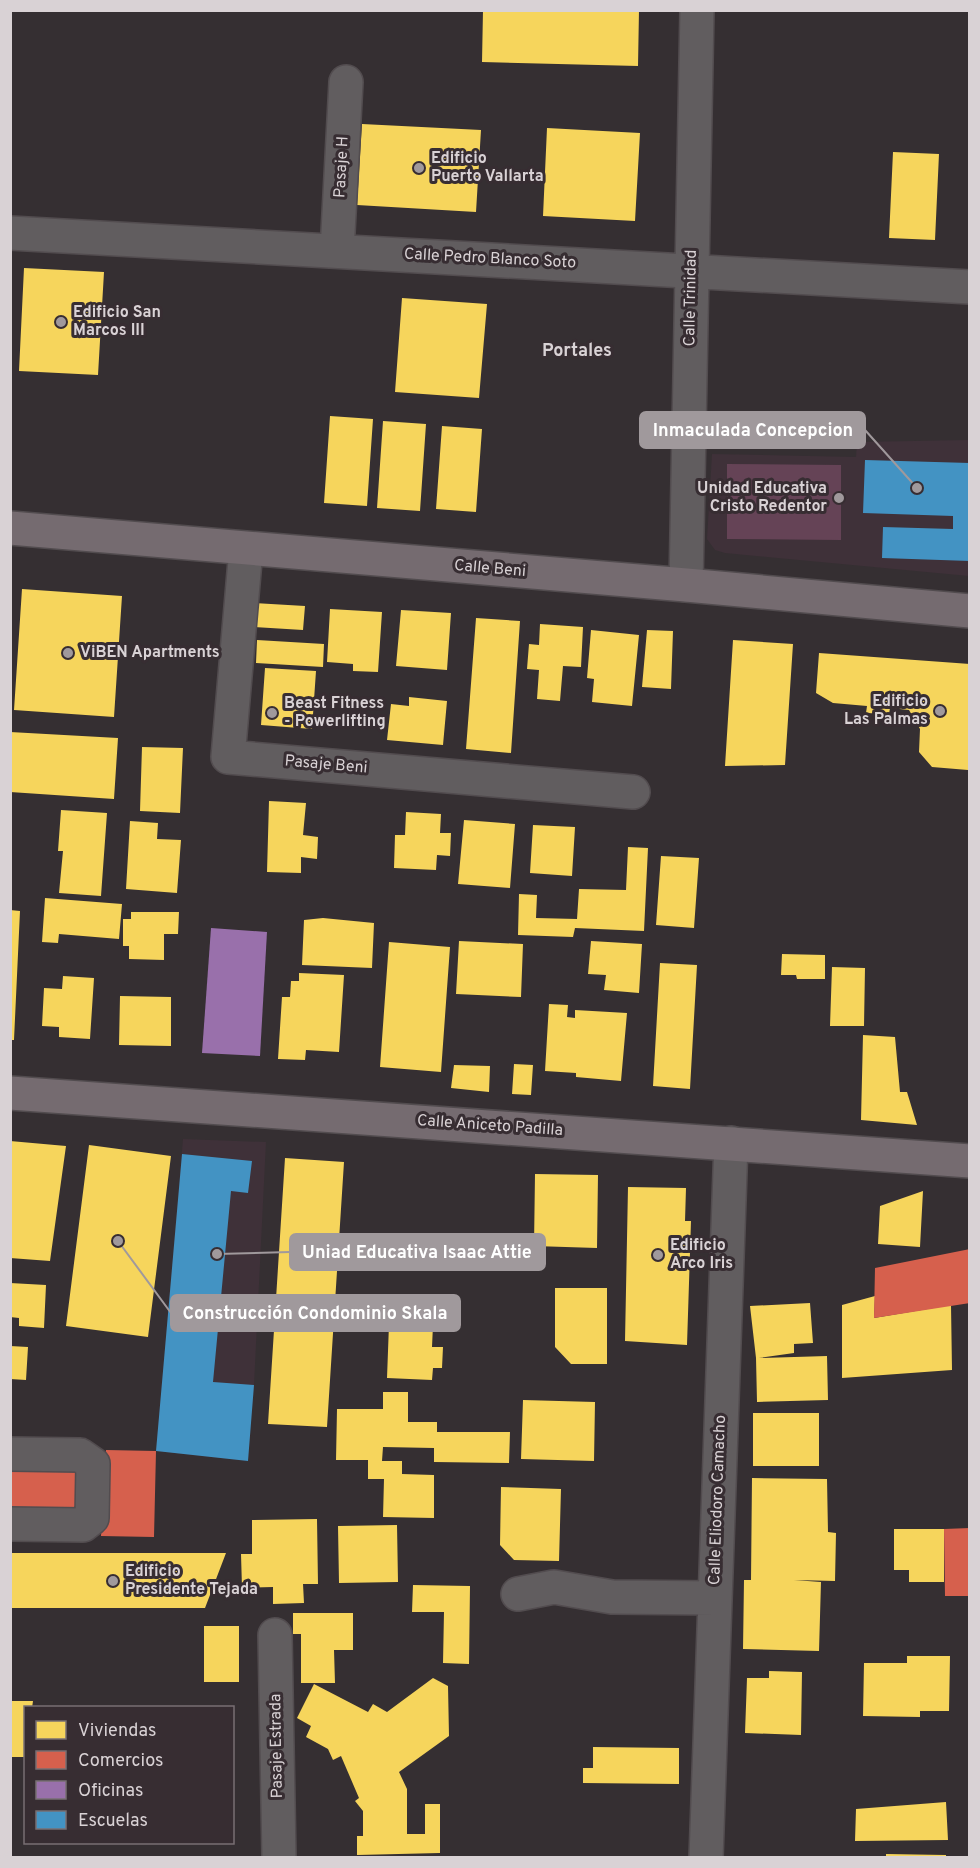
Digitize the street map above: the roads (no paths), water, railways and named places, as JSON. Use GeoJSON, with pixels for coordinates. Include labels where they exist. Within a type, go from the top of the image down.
{"type":"FeatureCollection","features":[{"type":"Feature","properties":{"kind":"main road","name":"Calle Beni"},"geometry":{"type":"LineString","coordinates":[[10,528],[969,611]]}},
{"type":"Feature","properties":{"kind":"main road","name":"Calle Aniceto Padilla"},"geometry":{"type":"LineString","coordinates":[[10,1093],[969,1161]]}},
{"type":"Feature","properties":{"kind":"street","name":"Calle Trinidad"},"geometry":{"type":"LineString","coordinates":[[686,585],[697,10]]}},
{"type":"Feature","properties":{"kind":"street","name":"Pasaje H"},"geometry":{"type":"LineString","coordinates":[[337,251],[346,82]]}},
{"type":"Feature","properties":{"kind":"street","name":"Calle Pedro Blanco Soto"},"geometry":{"type":"LineString","coordinates":[[10,233],[969,287]]}},
{"type":"Feature","properties":{"kind":"street","name":"Pasaje Beni"},"geometry":{"type":"LineString","coordinates":[[246,549],[228,757],[633,792]]}},
{"type":"Feature","properties":{"kind":"street","name":"Calle Eliodoro Camacho"},"geometry":{"type":"LineString","coordinates":[[706,1857],[731,1143]]}},
{"type":"Feature","properties":{"kind":"street"},"geometry":{"type":"LineString","coordinates":[[10,1454],[80,1455],[93,1464],[92,1518],[83,1525],[10,1524]]}},
{"type":"Feature","properties":{"kind":"street"},"geometry":{"type":"LineString","coordinates":[[518,1594],[554,1587],[612,1597],[715,1598]]}},
{"type":"Feature","properties":{"kind":"street","name":"Pasaje Estrada"},"geometry":{"type":"LineString","coordinates":[[275,1635],[279,1857]]}},
{"type":"Feature","properties":{"kind":"place","name":"Edificio Puerto Vallarta"},"geometry":{"type":"Point","coordinates":[419,168]}},
{"type":"Feature","properties":{"kind":"place","name":"Edificio San Marcos III"},"geometry":{"type":"Point","coordinates":[61,322]}},
{"type":"Feature","properties":{"kind":"place","name":"Inmaculada Concepcion"},"geometry":{"type":"Point","coordinates":[917,488]}},
{"type":"Feature","properties":{"kind":"place","name":"Unidad Educativa Cristo Redentor"},"geometry":{"type":"Point","coordinates":[839,498]}},
{"type":"Feature","properties":{"kind":"place","name":"ViBEN Apartments"},"geometry":{"type":"Point","coordinates":[68,653]}},
{"type":"Feature","properties":{"kind":"place","name":"Edificio Las Palmas"},"geometry":{"type":"Point","coordinates":[940,711]}},
{"type":"Feature","properties":{"kind":"place","name":"Beast Fitness - Powerlifting"},"geometry":{"type":"Point","coordinates":[272,713]}},
{"type":"Feature","properties":{"kind":"place","name":"Construcción Condominio Skala"},"geometry":{"type":"Point","coordinates":[118,1241]}},
{"type":"Feature","properties":{"kind":"place","name":"Uniad Educativa Isaac Attie"},"geometry":{"type":"Point","coordinates":[217,1254]}},
{"type":"Feature","properties":{"kind":"place","name":"Edificio Arco Iris"},"geometry":{"type":"Point","coordinates":[658,1255]}},
{"type":"Feature","properties":{"kind":"place","name":"Edificio Presidente Tejada"},"geometry":{"type":"Point","coordinates":[113,1581]}},
{"type":"Feature","properties":{"kind":"district","name":"Portales"},"geometry":{"type":"Point","coordinates":[577,351]}}]}
